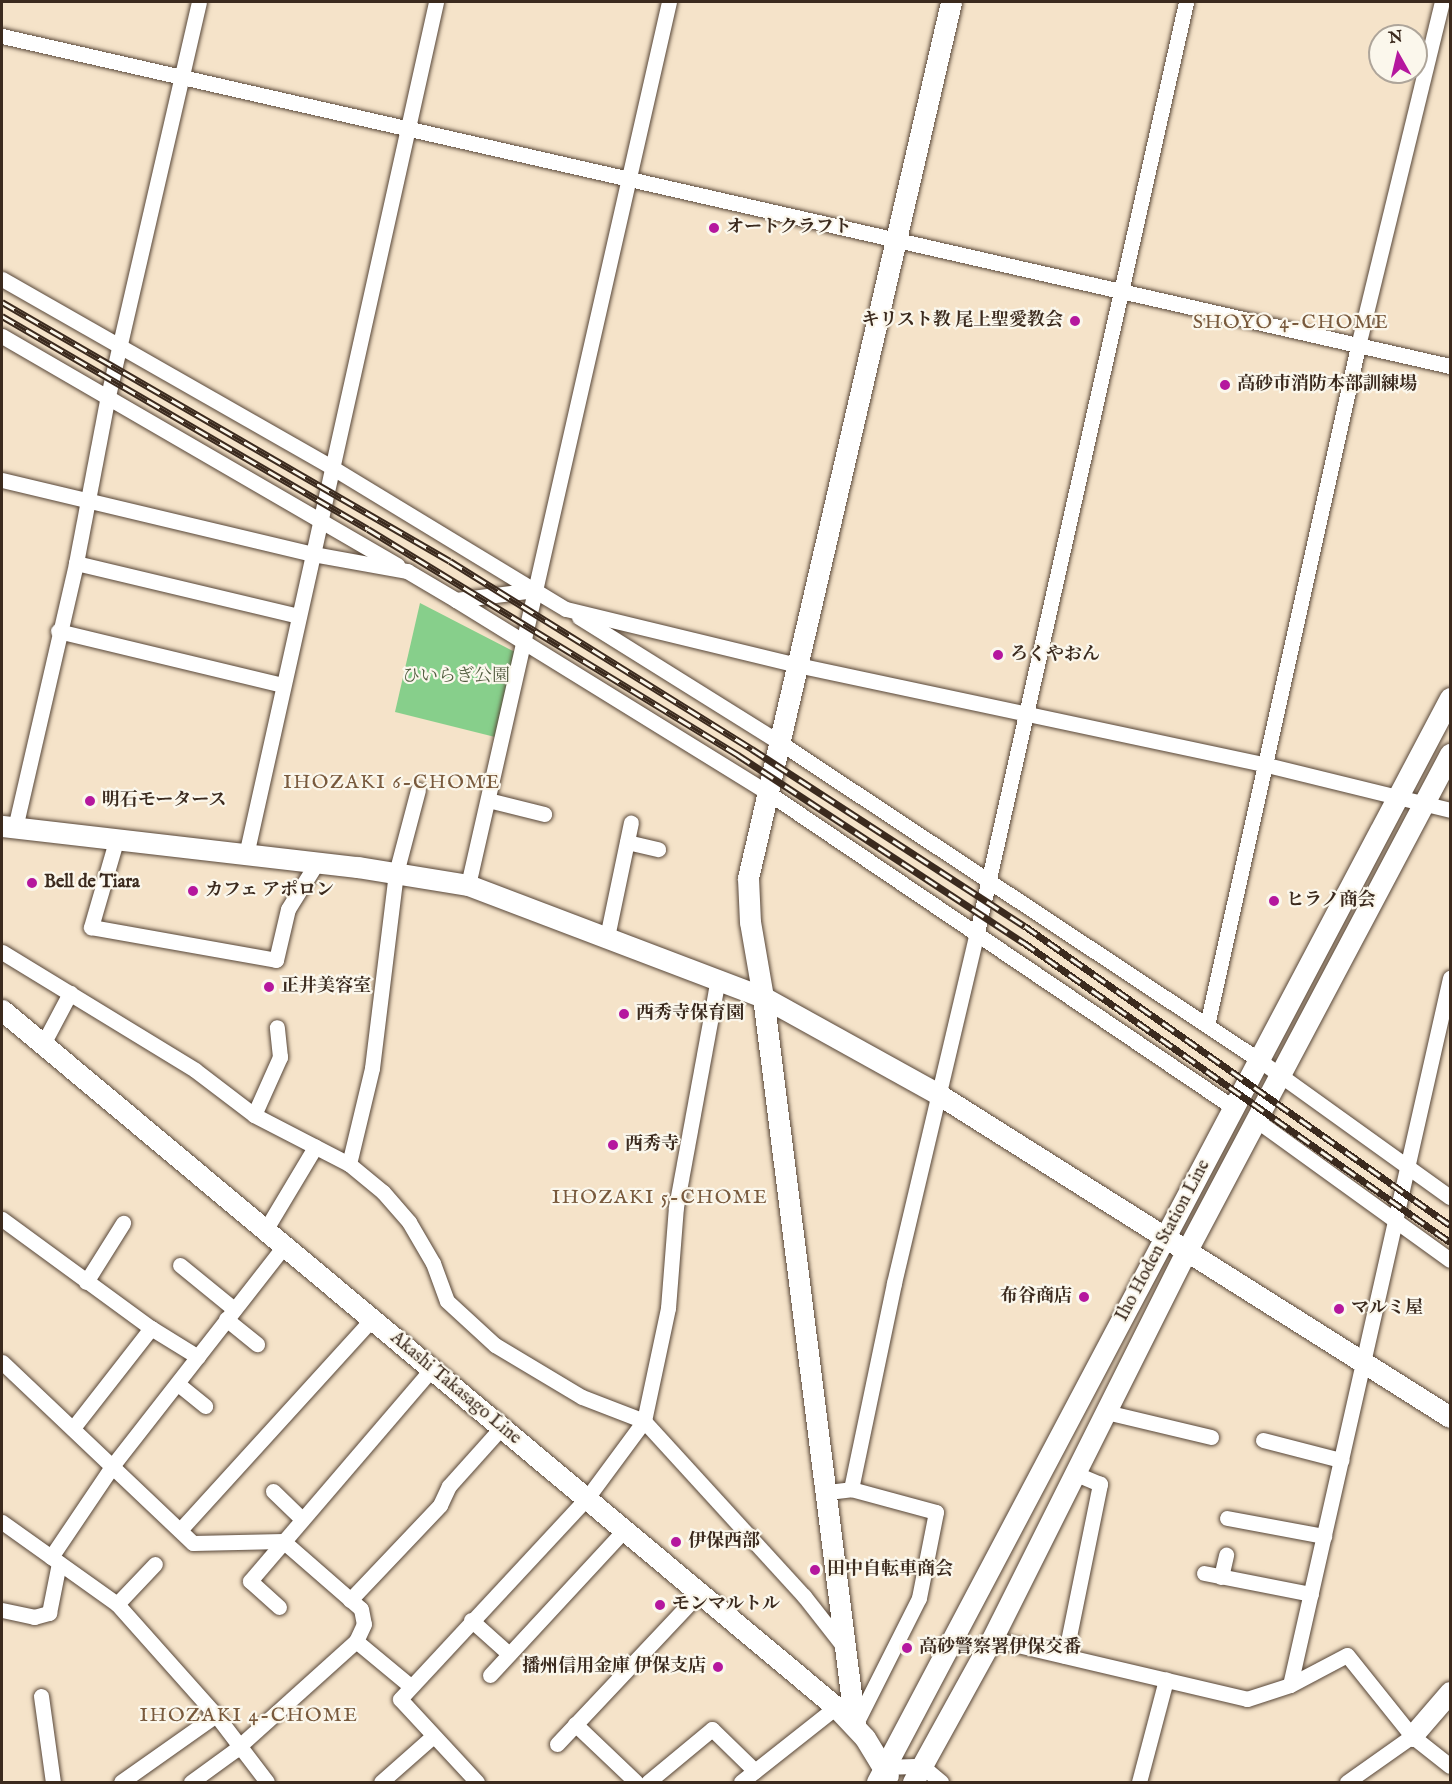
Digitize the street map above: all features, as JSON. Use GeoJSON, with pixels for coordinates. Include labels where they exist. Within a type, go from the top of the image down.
{"type":"FeatureCollection","features":[{"type":"Feature","properties":{"kind":"main road"},"geometry":{"type":"LineString","coordinates":[[855,1726],[844,1647],[828,1492],[763,996],[750,922],[748,878],[898,240],[951,2]]}},
{"type":"Feature","properties":{"kind":"main road","name":"Iho Hoden Station Line"},"geometry":{"type":"LineString","coordinates":[[884,1777],[1450,698]]}},
{"type":"Feature","properties":{"kind":"main road","name":"Iho Hoden Station Line"},"geometry":{"type":"LineString","coordinates":[[917,1774],[992,1639],[1186,1252],[1450,754]]}},
{"type":"Feature","properties":{"kind":"main road"},"geometry":{"type":"LineString","coordinates":[[8,827],[396,873],[468,885],[763,996],[938,1094],[1450,1417]]}},
{"type":"Feature","properties":{"kind":"main road","name":"Akashi Takasago Line"},"geometry":{"type":"LineString","coordinates":[[2,1010],[836,1707],[855,1726],[884,1777]]}},
{"type":"Feature","properties":{"kind":"main road"},"geometry":{"type":"LineString","coordinates":[[1412,1736],[1450,1692]]}},
{"type":"Feature","properties":{"kind":"street"},"geometry":{"type":"LineString","coordinates":[[8,827],[76,563],[108,396],[199,2]]}},
{"type":"Feature","properties":{"kind":"street"},"geometry":{"type":"LineString","coordinates":[[246,855],[436,2]]}},
{"type":"Feature","properties":{"kind":"street"},"geometry":{"type":"LineString","coordinates":[[468,885],[669,2]]}},
{"type":"Feature","properties":{"kind":"street"},"geometry":{"type":"LineString","coordinates":[[851,1489],[1119,290],[1186,2]]}},
{"type":"Feature","properties":{"kind":"street"},"geometry":{"type":"LineString","coordinates":[[1207,1025],[1358,346],[1442,2]]}},
{"type":"Feature","properties":{"kind":"street"},"geometry":{"type":"LineString","coordinates":[[2,36],[408,129],[629,176],[1450,366]]}},
{"type":"Feature","properties":{"kind":"street"},"geometry":{"type":"LineString","coordinates":[[2,279],[333,468],[566,609],[779,742],[1259,1060],[1450,1197]]}},
{"type":"Feature","properties":{"kind":"street"},"geometry":{"type":"LineString","coordinates":[[2,336],[456,600],[767,792],[1234,1108]]}},
{"type":"Feature","properties":{"kind":"street"},"geometry":{"type":"LineString","coordinates":[[2,480],[313,554],[407,571]]}},
{"type":"Feature","properties":{"kind":"street"},"geometry":{"type":"LineString","coordinates":[[76,563],[299,616]]}},
{"type":"Feature","properties":{"kind":"street"},"geometry":{"type":"LineString","coordinates":[[456,600],[534,590]]}},
{"type":"Feature","properties":{"kind":"street"},"geometry":{"type":"LineString","coordinates":[[566,609],[797,665],[1263,765],[1450,810]]}},
{"type":"Feature","properties":{"kind":"street"},"geometry":{"type":"LineString","coordinates":[[58,632],[283,685]]}},
{"type":"Feature","properties":{"kind":"street"},"geometry":{"type":"LineString","coordinates":[[349,1164],[372,1068],[396,873],[418,790]]}},
{"type":"Feature","properties":{"kind":"street"},"geometry":{"type":"LineString","coordinates":[[488,800],[544,814]]}},
{"type":"Feature","properties":{"kind":"street"},"geometry":{"type":"LineString","coordinates":[[607,937],[632,822]]}},
{"type":"Feature","properties":{"kind":"street"},"geometry":{"type":"LineString","coordinates":[[116,841],[91,927],[276,960],[288,909],[316,864]]}},
{"type":"Feature","properties":{"kind":"street"},"geometry":{"type":"LineString","coordinates":[[627,842],[658,849]]}},
{"type":"Feature","properties":{"kind":"street"},"geometry":{"type":"LineString","coordinates":[[2,952],[195,1070],[254,1115],[349,1164],[383,1192],[409,1222],[433,1263],[447,1301],[495,1345],[582,1397],[644,1421],[804,1596],[844,1647]]}},
{"type":"Feature","properties":{"kind":"street"},"geometry":{"type":"LineString","coordinates":[[477,1782],[400,1699],[409,1685],[586,1498],[644,1421],[668,1308],[676,1207],[718,978]]}},
{"type":"Feature","properties":{"kind":"street"},"geometry":{"type":"LineString","coordinates":[[1290,1685],[1450,978]]}},
{"type":"Feature","properties":{"kind":"street"},"geometry":{"type":"LineString","coordinates":[[43,1044],[70,993]]}},
{"type":"Feature","properties":{"kind":"street"},"geometry":{"type":"LineString","coordinates":[[254,1115],[280,1057],[277,1027]]}},
{"type":"Feature","properties":{"kind":"street"},"geometry":{"type":"LineString","coordinates":[[1256,1120],[1450,1260]]}},
{"type":"Feature","properties":{"kind":"street"},"geometry":{"type":"LineString","coordinates":[[266,1229],[315,1147]]}},
{"type":"Feature","properties":{"kind":"street"},"geometry":{"type":"LineString","coordinates":[[2,1219],[151,1328],[198,1357]]}},
{"type":"Feature","properties":{"kind":"street"},"geometry":{"type":"LineString","coordinates":[[86,1282],[123,1223]]}},
{"type":"Feature","properties":{"kind":"street"},"geometry":{"type":"LineString","coordinates":[[2,1610],[34,1617],[49,1613],[55,1560],[114,1465],[285,1245]]}},
{"type":"Feature","properties":{"kind":"street"},"geometry":{"type":"LineString","coordinates":[[180,1265],[230,1314],[256,1344]]}},
{"type":"Feature","properties":{"kind":"street"},"geometry":{"type":"LineString","coordinates":[[180,1530],[372,1319]]}},
{"type":"Feature","properties":{"kind":"street"},"geometry":{"type":"LineString","coordinates":[[73,1428],[151,1328]]}},
{"type":"Feature","properties":{"kind":"street"},"geometry":{"type":"LineString","coordinates":[[2,1362],[114,1465],[193,1543],[283,1540],[361,1609],[364,1624],[356,1641],[240,1745],[191,1782]]}},
{"type":"Feature","properties":{"kind":"street"},"geometry":{"type":"LineString","coordinates":[[279,1606],[250,1581],[432,1369]]}},
{"type":"Feature","properties":{"kind":"street"},"geometry":{"type":"LineString","coordinates":[[178,1384],[204,1406]]}},
{"type":"Feature","properties":{"kind":"street"},"geometry":{"type":"LineString","coordinates":[[1106,1412],[1211,1437]]}},
{"type":"Feature","properties":{"kind":"street"},"geometry":{"type":"LineString","coordinates":[[350,1600],[440,1505],[450,1486],[501,1428]]}},
{"type":"Feature","properties":{"kind":"street"},"geometry":{"type":"LineString","coordinates":[[1263,1440],[1341,1460]]}},
{"type":"Feature","properties":{"kind":"street"},"geometry":{"type":"LineString","coordinates":[[1065,1656],[1100,1484],[1074,1473]]}},
{"type":"Feature","properties":{"kind":"street"},"geometry":{"type":"LineString","coordinates":[[828,1492],[851,1489],[936,1512],[919,1598],[855,1726]]}},
{"type":"Feature","properties":{"kind":"street"},"geometry":{"type":"LineString","coordinates":[[273,1491],[302,1519]]}},
{"type":"Feature","properties":{"kind":"street"},"geometry":{"type":"LineString","coordinates":[[1227,1518],[1324,1536]]}},
{"type":"Feature","properties":{"kind":"street"},"geometry":{"type":"LineString","coordinates":[[2,1522],[117,1605],[216,1715],[267,1782]]}},
{"type":"Feature","properties":{"kind":"street"},"geometry":{"type":"LineString","coordinates":[[490,1675],[625,1529]]}},
{"type":"Feature","properties":{"kind":"street"},"geometry":{"type":"LineString","coordinates":[[1221,1577],[1226,1555]]}},
{"type":"Feature","properties":{"kind":"street"},"geometry":{"type":"LineString","coordinates":[[117,1605],[154,1564]]}},
{"type":"Feature","properties":{"kind":"street"},"geometry":{"type":"LineString","coordinates":[[1204,1573],[1311,1594]]}},
{"type":"Feature","properties":{"kind":"street"},"geometry":{"type":"LineString","coordinates":[[557,1744],[700,1592]]}},
{"type":"Feature","properties":{"kind":"street"},"geometry":{"type":"LineString","coordinates":[[471,1620],[509,1654]]}},
{"type":"Feature","properties":{"kind":"street"},"geometry":{"type":"LineString","coordinates":[[992,1639],[1247,1699],[1290,1685],[1347,1655],[1412,1736],[1450,1766]]}},
{"type":"Feature","properties":{"kind":"street"},"geometry":{"type":"LineString","coordinates":[[356,1641],[409,1685]]}},
{"type":"Feature","properties":{"kind":"street"},"geometry":{"type":"LineString","coordinates":[[1139,1782],[1166,1680]]}},
{"type":"Feature","properties":{"kind":"street"},"geometry":{"type":"LineString","coordinates":[[41,1696],[53,1782]]}},
{"type":"Feature","properties":{"kind":"street"},"geometry":{"type":"LineString","coordinates":[[741,1782],[836,1707]]}},
{"type":"Feature","properties":{"kind":"street"},"geometry":{"type":"LineString","coordinates":[[121,1782],[216,1715]]}},
{"type":"Feature","properties":{"kind":"street"},"geometry":{"type":"LineString","coordinates":[[575,1724],[636,1782]]}},
{"type":"Feature","properties":{"kind":"street"},"geometry":{"type":"LineString","coordinates":[[648,1782],[712,1729],[755,1771]]}},
{"type":"Feature","properties":{"kind":"street"},"geometry":{"type":"LineString","coordinates":[[381,1782],[433,1736]]}},
{"type":"Feature","properties":{"kind":"street"},"geometry":{"type":"LineString","coordinates":[[1347,1782],[1412,1736]]}},
{"type":"Feature","properties":{"kind":"street"},"geometry":{"type":"LineString","coordinates":[[884,1777],[917,1774],[941,1782]]}},
{"type":"Feature","properties":{"kind":"green space","name":"ひいらぎ公園"},"geometry":{"type":"Polygon","coordinates":[[[420,603],[515,652],[495,737],[395,712],[420,603]]]}},
{"type":"Feature","properties":{"kind":"railway"},"geometry":{"type":"LineString","coordinates":[[2,302],[450,561],[752,749],[1025,926],[1450,1225]]}},
{"type":"Feature","properties":{"kind":"railway"},"geometry":{"type":"LineString","coordinates":[[2,316],[368,529],[738,755],[1023,942],[1450,1242]]}},
{"type":"Feature","properties":{"kind":"place","name":"オートクラフト"},"geometry":{"type":"Point","coordinates":[714,228]}},
{"type":"Feature","properties":{"kind":"place","name":"キリスト教 尾上聖愛教会"},"geometry":{"type":"Point","coordinates":[1075,321]}},
{"type":"Feature","properties":{"kind":"place","name":"高砂市消防本部訓練場"},"geometry":{"type":"Point","coordinates":[1225,385]}},
{"type":"Feature","properties":{"kind":"place","name":"ろくやおん"},"geometry":{"type":"Point","coordinates":[998,655]}},
{"type":"Feature","properties":{"kind":"place","name":"明石モータース"},"geometry":{"type":"Point","coordinates":[90,801]}},
{"type":"Feature","properties":{"kind":"place","name":"Bell de Tiara"},"geometry":{"type":"Point","coordinates":[32,883]}},
{"type":"Feature","properties":{"kind":"place","name":"カフェ アポロン"},"geometry":{"type":"Point","coordinates":[193,891]}},
{"type":"Feature","properties":{"kind":"place","name":"ヒラノ商会"},"geometry":{"type":"Point","coordinates":[1274,901]}},
{"type":"Feature","properties":{"kind":"place","name":"正井美容室"},"geometry":{"type":"Point","coordinates":[269,987]}},
{"type":"Feature","properties":{"kind":"place","name":"西秀寺保育園"},"geometry":{"type":"Point","coordinates":[624,1014]}},
{"type":"Feature","properties":{"kind":"place","name":"西秀寺"},"geometry":{"type":"Point","coordinates":[613,1145]}},
{"type":"Feature","properties":{"kind":"place","name":"布谷商店"},"geometry":{"type":"Point","coordinates":[1084,1297]}},
{"type":"Feature","properties":{"kind":"place","name":"マルミ屋"},"geometry":{"type":"Point","coordinates":[1339,1309]}},
{"type":"Feature","properties":{"kind":"place","name":"伊保西部"},"geometry":{"type":"Point","coordinates":[676,1542]}},
{"type":"Feature","properties":{"kind":"place","name":"田中自転車商会"},"geometry":{"type":"Point","coordinates":[815,1570]}},
{"type":"Feature","properties":{"kind":"place","name":"モンマルトル"},"geometry":{"type":"Point","coordinates":[660,1605]}},
{"type":"Feature","properties":{"kind":"place","name":"高砂警察署伊保交番"},"geometry":{"type":"Point","coordinates":[907,1648]}},
{"type":"Feature","properties":{"kind":"place","name":"播州信用金庫 伊保支店"},"geometry":{"type":"Point","coordinates":[718,1667]}},
{"type":"Feature","properties":{"kind":"district","name":"SHOYO 4-CHOME"},"geometry":{"type":"Point","coordinates":[1291,322]}},
{"type":"Feature","properties":{"kind":"district","name":"IHOZAKI 6-CHOME"},"geometry":{"type":"Point","coordinates":[392,782]}},
{"type":"Feature","properties":{"kind":"district","name":"IHOZAKI 5-CHOME"},"geometry":{"type":"Point","coordinates":[660,1197]}},
{"type":"Feature","properties":{"kind":"district","name":"IHOZAKI 4-CHOME"},"geometry":{"type":"Point","coordinates":[249,1715]}}]}
